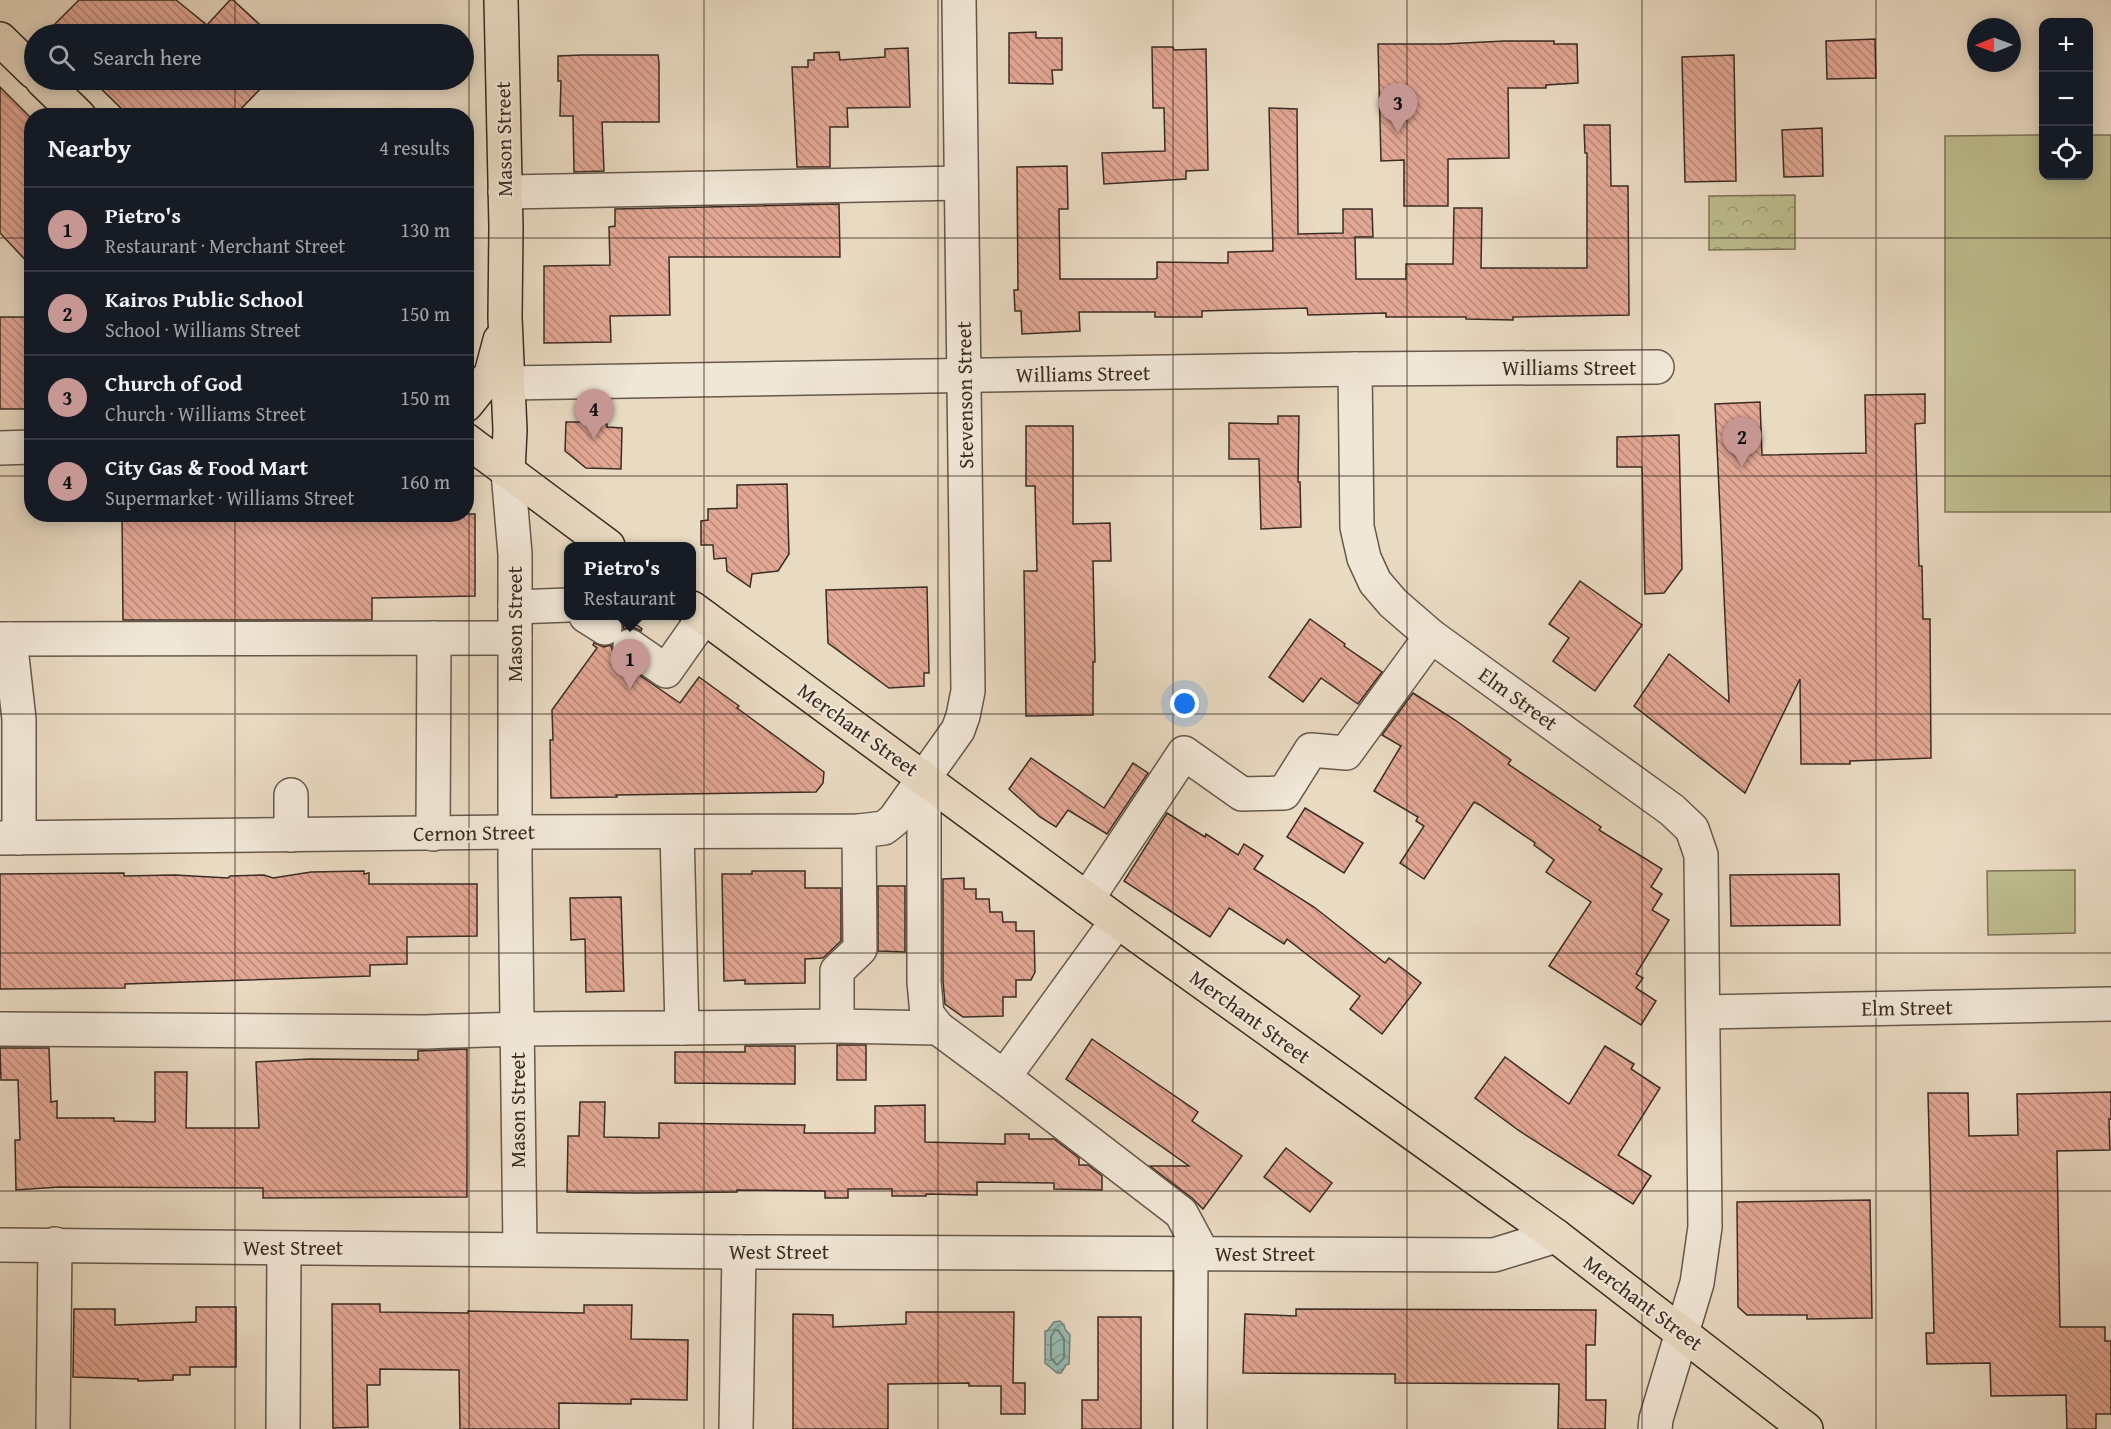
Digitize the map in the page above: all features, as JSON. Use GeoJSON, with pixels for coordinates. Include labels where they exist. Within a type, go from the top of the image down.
{"type":"FeatureCollection","features":[{"type":"Feature","properties":{"kind":"main road","name":"Mason Street"},"geometry":{"type":"LineString","coordinates":[[501,0],[505,318],[510,430],[508,472]]}},
{"type":"Feature","properties":{"kind":"main road"},"geometry":{"type":"LineString","coordinates":[[0,39],[24,62]]}},
{"type":"Feature","properties":{"kind":"main road"},"geometry":{"type":"LineString","coordinates":[[52,90],[71,108]]}},
{"type":"Feature","properties":{"kind":"main road"},"geometry":{"type":"LineString","coordinates":[[474,395],[491,374],[505,318]]}},
{"type":"Feature","properties":{"kind":"main road"},"geometry":{"type":"LineString","coordinates":[[474,446],[603,542]]}},
{"type":"Feature","properties":{"kind":"main road","name":"Merchant Street"},"geometry":{"type":"LineString","coordinates":[[698,612],[1087,900],[1556,1236],[1806,1429]]}},
{"type":"Feature","properties":{"kind":"street","name":"Stevenson Street"},"geometry":{"type":"LineString","coordinates":[[924,779],[958,730],[968,691],[958,0]]}},
{"type":"Feature","properties":{"kind":"street"},"geometry":{"type":"LineString","coordinates":[[505,192],[961,183]]}},
{"type":"Feature","properties":{"kind":"street","name":"Williams Street"},"geometry":{"type":"LineString","coordinates":[[509,383],[1355,369],[1657,367]]}},
{"type":"Feature","properties":{"kind":"street","name":"Elm Street"},"geometry":{"type":"LineString","coordinates":[[1355,369],[1357,527],[1364,558],[1375,582],[1431,636],[1672,810],[1692,829],[1701,855],[1705,1227],[1697,1284],[1656,1419],[1655,1429]]}},
{"type":"Feature","properties":{"kind":"street"},"geometry":{"type":"LineString","coordinates":[[0,448],[24,447]]}},
{"type":"Feature","properties":{"kind":"street","name":"Mason Street"},"geometry":{"type":"LineString","coordinates":[[508,472],[515,554],[519,1249]]}},
{"type":"Feature","properties":{"kind":"street"},"geometry":{"type":"LineString","coordinates":[[10,838],[19,719],[5,639],[434,638],[515,623],[564,606]]}},
{"type":"Feature","properties":{"kind":"street"},"geometry":{"type":"LineString","coordinates":[[607,630],[666,671],[694,620]]}},
{"type":"Feature","properties":{"kind":"street"},"geometry":{"type":"LineString","coordinates":[[1087,900],[1184,753],[1242,794],[1284,793],[1311,750],[1346,753],[1431,636]]}},
{"type":"Feature","properties":{"kind":"street"},"geometry":{"type":"LineString","coordinates":[[434,638],[434,834]]}},
{"type":"Feature","properties":{"kind":"street"},"geometry":{"type":"LineString","coordinates":[[924,779],[925,1001],[927,1014],[939,1028],[1181,1213],[1197,1253],[1190,1429]]}},
{"type":"Feature","properties":{"kind":"street","name":"Cernon Street"},"geometry":{"type":"LineString","coordinates":[[10,838],[515,832],[860,831],[884,828],[894,820],[924,779]]}},
{"type":"Feature","properties":{"kind":"street"},"geometry":{"type":"LineString","coordinates":[[291,795],[291,836]]}},
{"type":"Feature","properties":{"kind":"street"},"geometry":{"type":"LineString","coordinates":[[837,1026],[837,971],[860,949],[860,831]]}},
{"type":"Feature","properties":{"kind":"street"},"geometry":{"type":"LineString","coordinates":[[677,832],[682,1028]]}},
{"type":"Feature","properties":{"kind":"street"},"geometry":{"type":"LineString","coordinates":[[1004,1077],[1117,921]]}},
{"type":"Feature","properties":{"kind":"street","name":"Elm Street"},"geometry":{"type":"LineString","coordinates":[[1704,1012],[2111,1004]]}},
{"type":"Feature","properties":{"kind":"street"},"geometry":{"type":"LineString","coordinates":[[0,1029],[518,1030],[837,1026],[939,1028]]}},
{"type":"Feature","properties":{"kind":"street","name":"West Street"},"geometry":{"type":"LineString","coordinates":[[0,1245],[285,1249],[1494,1255],[1556,1236]]}},
{"type":"Feature","properties":{"kind":"street"},"geometry":{"type":"LineString","coordinates":[[53,1429],[55,1244]]}},
{"type":"Feature","properties":{"kind":"street"},"geometry":{"type":"LineString","coordinates":[[283,1429],[285,1249]]}},
{"type":"Feature","properties":{"kind":"street"},"geometry":{"type":"LineString","coordinates":[[736,1429],[739,1252]]}},
{"type":"Feature","properties":{"kind":"green space"},"geometry":{"type":"Polygon","coordinates":[[[2039,135],[2039,180],[2093,180],[2093,135],[2111,135],[2111,512],[1945,512],[1945,136],[2039,135]]]}},
{"type":"Feature","properties":{"kind":"green space"},"geometry":{"type":"Polygon","coordinates":[[[1795,195],[1795,249],[1709,250],[1709,196],[1795,195]]]}},
{"type":"Feature","properties":{"kind":"green space"},"geometry":{"type":"Polygon","coordinates":[[[2075,870],[2075,933],[1988,935],[1987,871],[2075,870]]]}},
{"type":"Feature","properties":{"kind":"water"},"geometry":{"type":"Polygon","coordinates":[[[1060,1321],[1070,1335],[1069,1364],[1061,1373],[1057,1373],[1045,1363],[1045,1331],[1054,1322],[1060,1321]]]}},
{"type":"Feature","properties":{"kind":"building"},"geometry":{"type":"Polygon","coordinates":[[[79,0],[176,0],[206,24],[55,24],[79,0]]]}},
{"type":"Feature","properties":{"kind":"building"},"geometry":{"type":"Polygon","coordinates":[[[230,0],[233,0],[259,24],[208,24],[230,0]]]}},
{"type":"Feature","properties":{"kind":"building"},"geometry":{"type":"Polygon","coordinates":[[[1036,32],[1036,38],[1062,38],[1062,70],[1052,70],[1053,84],[1009,83],[1009,33],[1036,32]]]}},
{"type":"Feature","properties":{"kind":"building"},"geometry":{"type":"Polygon","coordinates":[[[1875,39],[1876,78],[1827,79],[1826,41],[1875,39]]]}},
{"type":"Feature","properties":{"kind":"building"},"geometry":{"type":"Polygon","coordinates":[[[1554,41],[1554,44],[1577,44],[1578,83],[1546,85],[1546,88],[1508,88],[1509,158],[1448,159],[1448,206],[1404,206],[1404,160],[1381,161],[1378,44],[1554,41]]]}},
{"type":"Feature","properties":{"kind":"building"},"geometry":{"type":"Polygon","coordinates":[[[1152,47],[1173,47],[1174,50],[1206,49],[1208,170],[1186,171],[1186,179],[1104,184],[1102,153],[1165,151],[1164,108],[1153,108],[1152,47]]]}},
{"type":"Feature","properties":{"kind":"building"},"geometry":{"type":"Polygon","coordinates":[[[908,48],[910,107],[847,108],[848,127],[830,127],[830,167],[797,167],[792,67],[808,67],[808,60],[814,60],[814,53],[839,52],[840,60],[885,57],[885,49],[908,48]]]}},
{"type":"Feature","properties":{"kind":"building"},"geometry":{"type":"Polygon","coordinates":[[[658,55],[659,122],[602,122],[604,171],[574,172],[573,116],[560,116],[561,81],[558,81],[558,56],[658,55]]]}},
{"type":"Feature","properties":{"kind":"building"},"geometry":{"type":"Polygon","coordinates":[[[1734,55],[1736,181],[1685,182],[1682,57],[1734,55]]]}},
{"type":"Feature","properties":{"kind":"building"},"geometry":{"type":"Polygon","coordinates":[[[0,87],[24,111],[24,258],[0,233],[0,87]]]}},
{"type":"Feature","properties":{"kind":"building"},"geometry":{"type":"Polygon","coordinates":[[[102,90],[259,90],[242,108],[121,108],[102,90]]]}},
{"type":"Feature","properties":{"kind":"building"},"geometry":{"type":"Polygon","coordinates":[[[1269,108],[1297,109],[1298,234],[1343,233],[1343,209],[1372,209],[1373,237],[1355,237],[1356,279],[1406,279],[1406,264],[1453,264],[1454,208],[1482,208],[1481,268],[1587,268],[1587,153],[1585,153],[1584,125],[1610,125],[1611,186],[1628,186],[1629,315],[1513,317],[1513,320],[1466,319],[1466,317],[1386,317],[1386,313],[1308,315],[1307,308],[1202,311],[1202,317],[1155,317],[1155,312],[1079,312],[1080,331],[1022,334],[1021,311],[1015,311],[1014,290],[1018,290],[1017,167],[1067,166],[1068,209],[1059,209],[1060,279],[1155,279],[1157,278],[1157,262],[1228,263],[1228,252],[1273,251],[1269,108]]]}},
{"type":"Feature","properties":{"kind":"building"},"geometry":{"type":"Polygon","coordinates":[[[1822,128],[1823,176],[1784,177],[1782,130],[1822,128]]]}},
{"type":"Feature","properties":{"kind":"building"},"geometry":{"type":"Polygon","coordinates":[[[839,204],[840,257],[669,257],[670,315],[610,316],[611,342],[544,343],[544,266],[610,265],[609,227],[615,226],[615,209],[839,204]]]}},
{"type":"Feature","properties":{"kind":"building"},"geometry":{"type":"Polygon","coordinates":[[[0,317],[24,317],[24,409],[0,409],[0,317]]]}},
{"type":"Feature","properties":{"kind":"building"},"geometry":{"type":"Polygon","coordinates":[[[1925,394],[1925,423],[1915,424],[1919,566],[1922,566],[1923,619],[1930,619],[1931,758],[1850,761],[1850,764],[1801,764],[1800,679],[1745,793],[1634,706],[1669,654],[1729,702],[1715,404],[1760,402],[1762,455],[1866,453],[1865,395],[1925,394]]]}},
{"type":"Feature","properties":{"kind":"building"},"geometry":{"type":"Polygon","coordinates":[[[1278,416],[1299,416],[1298,482],[1300,482],[1301,527],[1261,529],[1259,459],[1229,459],[1229,423],[1278,424],[1278,416]]]}},
{"type":"Feature","properties":{"kind":"building"},"geometry":{"type":"Polygon","coordinates":[[[566,422],[598,422],[607,424],[607,427],[622,428],[621,469],[586,468],[565,451],[566,422]]]}},
{"type":"Feature","properties":{"kind":"building"},"geometry":{"type":"Polygon","coordinates":[[[1026,426],[1073,426],[1073,524],[1110,523],[1111,561],[1093,561],[1095,662],[1093,662],[1093,715],[1026,716],[1024,571],[1037,571],[1035,486],[1026,486],[1026,426]]]}},
{"type":"Feature","properties":{"kind":"building"},"geometry":{"type":"Polygon","coordinates":[[[1679,435],[1682,569],[1664,593],[1645,594],[1642,467],[1617,467],[1617,437],[1679,435]]]}},
{"type":"Feature","properties":{"kind":"building"},"geometry":{"type":"Polygon","coordinates":[[[787,484],[789,554],[778,571],[752,574],[750,587],[727,571],[726,558],[714,559],[713,545],[701,545],[701,521],[708,520],[708,509],[737,508],[737,485],[787,484]]]}},
{"type":"Feature","properties":{"kind":"building"},"geometry":{"type":"Polygon","coordinates":[[[475,514],[475,596],[372,598],[372,620],[123,620],[122,522],[474,522],[475,514]]]}},
{"type":"Feature","properties":{"kind":"building"},"geometry":{"type":"Polygon","coordinates":[[[1580,581],[1642,625],[1595,691],[1553,661],[1569,638],[1549,624],[1580,581]]]}},
{"type":"Feature","properties":{"kind":"building"},"geometry":{"type":"Polygon","coordinates":[[[927,587],[929,673],[924,673],[924,686],[889,688],[828,643],[826,590],[927,587]]]}},
{"type":"Feature","properties":{"kind":"building"},"geometry":{"type":"Polygon","coordinates":[[[1310,619],[1382,672],[1358,704],[1321,678],[1303,702],[1269,677],[1310,619]]]}},
{"type":"Feature","properties":{"kind":"building"},"geometry":{"type":"Polygon","coordinates":[[[622,620],[630,620],[642,629],[641,631],[632,627],[624,629],[622,620]]]}},
{"type":"Feature","properties":{"kind":"building"},"geometry":{"type":"Polygon","coordinates":[[[594,643],[604,647],[611,645],[613,654],[619,661],[680,703],[699,677],[824,772],[823,783],[816,792],[551,798],[552,710],[597,648],[593,645],[594,643]]]}},
{"type":"Feature","properties":{"kind":"building"},"geometry":{"type":"Polygon","coordinates":[[[1413,693],[1511,760],[1508,764],[1601,827],[1599,830],[1662,869],[1651,887],[1662,894],[1652,910],[1669,920],[1636,974],[1643,978],[1636,988],[1656,1001],[1641,1025],[1549,966],[1591,902],[1546,872],[1554,860],[1534,845],[1535,843],[1480,805],[1474,802],[1424,879],[1400,863],[1424,826],[1416,821],[1418,817],[1374,791],[1401,746],[1382,735],[1413,693]]]}},
{"type":"Feature","properties":{"kind":"building"},"geometry":{"type":"Polygon","coordinates":[[[1031,758],[1104,808],[1133,763],[1148,773],[1107,834],[1068,810],[1056,827],[1040,817],[1009,789],[1031,758]]]}},
{"type":"Feature","properties":{"kind":"building"},"geometry":{"type":"Polygon","coordinates":[[[1305,808],[1363,843],[1344,873],[1287,837],[1305,808]]]}},
{"type":"Feature","properties":{"kind":"building"},"geometry":{"type":"Polygon","coordinates":[[[1167,813],[1238,855],[1244,844],[1263,856],[1254,869],[1314,907],[1385,963],[1389,958],[1421,983],[1382,1034],[1350,1009],[1360,996],[1287,939],[1284,944],[1229,908],[1210,937],[1124,881],[1167,813]]]}},
{"type":"Feature","properties":{"kind":"building"},"geometry":{"type":"Polygon","coordinates":[[[364,871],[364,874],[369,873],[369,884],[477,884],[477,936],[407,937],[407,964],[370,965],[370,976],[125,984],[125,988],[0,989],[0,874],[124,873],[124,876],[175,875],[228,878],[230,876],[264,875],[273,878],[311,872],[364,871]]]}},
{"type":"Feature","properties":{"kind":"building"},"geometry":{"type":"Polygon","coordinates":[[[752,871],[805,871],[805,888],[841,888],[841,941],[823,958],[805,959],[805,983],[745,984],[745,980],[724,981],[722,874],[752,874],[752,871]]]}},
{"type":"Feature","properties":{"kind":"building"},"geometry":{"type":"Polygon","coordinates":[[[1839,874],[1840,925],[1731,926],[1730,875],[1839,874]]]}},
{"type":"Feature","properties":{"kind":"building"},"geometry":{"type":"Polygon","coordinates":[[[964,878],[964,889],[976,889],[976,899],[989,899],[990,912],[1002,912],[1003,922],[1016,922],[1016,931],[1034,931],[1035,972],[1031,980],[1016,980],[1016,997],[1003,997],[1003,1016],[963,1017],[945,1004],[943,879],[964,878]]]}},
{"type":"Feature","properties":{"kind":"building"},"geometry":{"type":"Polygon","coordinates":[[[878,886],[905,886],[905,952],[878,951],[878,886]]]}},
{"type":"Feature","properties":{"kind":"building"},"geometry":{"type":"Polygon","coordinates":[[[621,897],[624,991],[586,992],[585,939],[571,940],[570,898],[621,897]]]}},
{"type":"Feature","properties":{"kind":"building"},"geometry":{"type":"Polygon","coordinates":[[[1092,1039],[1198,1112],[1192,1121],[1242,1156],[1203,1209],[1150,1166],[1189,1166],[1066,1079],[1092,1039]]]}},
{"type":"Feature","properties":{"kind":"building"},"geometry":{"type":"Polygon","coordinates":[[[837,1045],[866,1045],[866,1080],[837,1080],[837,1045]]]}},
{"type":"Feature","properties":{"kind":"building"},"geometry":{"type":"Polygon","coordinates":[[[745,1046],[795,1046],[795,1084],[675,1083],[675,1052],[745,1052],[745,1046]]]}},
{"type":"Feature","properties":{"kind":"building"},"geometry":{"type":"Polygon","coordinates":[[[1605,1046],[1634,1064],[1631,1069],[1660,1088],[1618,1155],[1651,1176],[1633,1204],[1518,1130],[1475,1098],[1505,1057],[1569,1104],[1605,1046]]]}},
{"type":"Feature","properties":{"kind":"building"},"geometry":{"type":"Polygon","coordinates":[[[0,1048],[49,1048],[51,1102],[57,1101],[57,1118],[114,1118],[114,1121],[155,1122],[155,1072],[187,1072],[186,1128],[259,1128],[256,1062],[310,1059],[418,1060],[418,1051],[467,1049],[467,1197],[263,1198],[263,1188],[59,1187],[16,1190],[15,1140],[20,1140],[18,1080],[1,1080],[0,1048]]]}},
{"type":"Feature","properties":{"kind":"building"},"geometry":{"type":"Polygon","coordinates":[[[2111,1092],[2110,1150],[2057,1151],[2060,1327],[2105,1327],[2105,1341],[2111,1341],[2111,1414],[2096,1414],[2096,1429],[2067,1429],[2066,1395],[1991,1396],[1990,1363],[1927,1364],[1926,1333],[1934,1333],[1928,1093],[1968,1093],[1969,1136],[2018,1135],[2017,1094],[2111,1092]]]}},
{"type":"Feature","properties":{"kind":"building"},"geometry":{"type":"Polygon","coordinates":[[[580,1102],[605,1102],[604,1137],[659,1138],[659,1123],[805,1125],[804,1133],[875,1133],[875,1106],[925,1105],[925,1142],[1005,1144],[1005,1134],[1029,1134],[1029,1139],[1054,1139],[1079,1158],[1079,1165],[1088,1165],[1102,1176],[1102,1190],[1054,1189],[1054,1183],[977,1182],[977,1195],[892,1196],[892,1189],[848,1189],[848,1198],[825,1198],[825,1191],[567,1192],[568,1136],[579,1136],[580,1102]]]}},
{"type":"Feature","properties":{"kind":"building"},"geometry":{"type":"Polygon","coordinates":[[[1286,1148],[1332,1183],[1310,1212],[1264,1177],[1286,1148]]]}},
{"type":"Feature","properties":{"kind":"building"},"geometry":{"type":"Polygon","coordinates":[[[1870,1200],[1872,1318],[1807,1319],[1807,1315],[1747,1315],[1738,1307],[1737,1202],[1870,1200]]]}},
{"type":"Feature","properties":{"kind":"building"},"geometry":{"type":"Polygon","coordinates":[[[332,1304],[380,1304],[380,1312],[468,1313],[468,1311],[584,1313],[584,1305],[632,1305],[631,1339],[688,1340],[687,1400],[631,1399],[631,1404],[559,1403],[559,1429],[460,1429],[459,1370],[380,1369],[380,1385],[367,1385],[368,1427],[333,1428],[332,1304]]]}},
{"type":"Feature","properties":{"kind":"building"},"geometry":{"type":"Polygon","coordinates":[[[196,1307],[236,1307],[236,1367],[190,1367],[190,1375],[173,1375],[173,1380],[138,1381],[138,1379],[73,1377],[74,1309],[115,1309],[115,1325],[196,1322],[196,1307]]]}},
{"type":"Feature","properties":{"kind":"building"},"geometry":{"type":"Polygon","coordinates":[[[1296,1309],[1596,1310],[1595,1345],[1586,1345],[1586,1400],[1606,1400],[1605,1429],[1558,1429],[1559,1384],[1395,1383],[1395,1374],[1243,1373],[1245,1314],[1296,1316],[1296,1309]]]}},
{"type":"Feature","properties":{"kind":"building"},"geometry":{"type":"Polygon","coordinates":[[[906,1312],[1014,1312],[1013,1383],[1025,1383],[1025,1414],[1001,1414],[1001,1386],[969,1386],[969,1383],[888,1384],[888,1429],[793,1429],[793,1314],[833,1315],[833,1327],[906,1324],[906,1312]]]}},
{"type":"Feature","properties":{"kind":"building"},"geometry":{"type":"Polygon","coordinates":[[[1098,1317],[1141,1317],[1141,1429],[1082,1429],[1082,1400],[1098,1400],[1098,1317]]]}},
{"type":"Feature","properties":{"kind":"place","name":"Church of God"},"geometry":{"type":"Point","coordinates":[1398,133]}},
{"type":"Feature","properties":{"kind":"place","name":"City Gas & Food Mart"},"geometry":{"type":"Point","coordinates":[594,439]}},
{"type":"Feature","properties":{"kind":"place","name":"Kairos Public School"},"geometry":{"type":"Point","coordinates":[1742,467]}},
{"type":"Feature","properties":{"kind":"place","name":"Pietro's"},"geometry":{"type":"Point","coordinates":[630,689]}}]}
